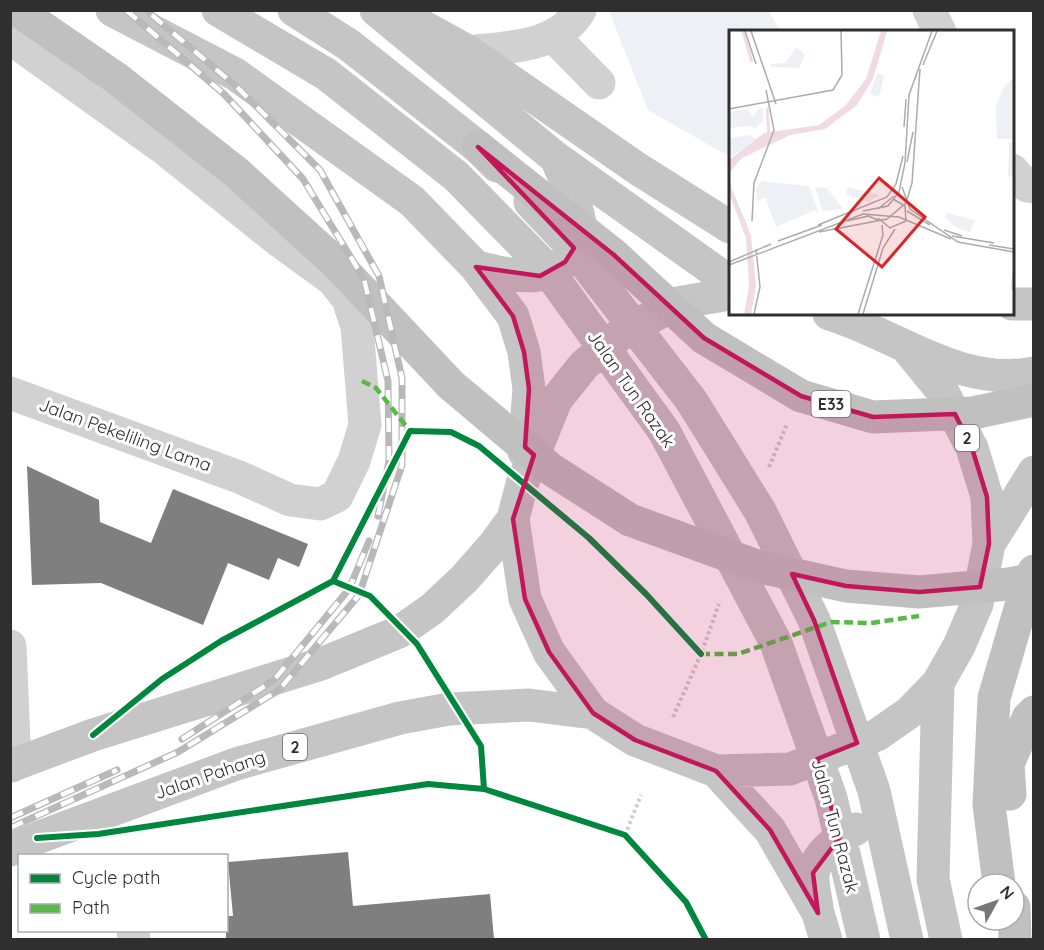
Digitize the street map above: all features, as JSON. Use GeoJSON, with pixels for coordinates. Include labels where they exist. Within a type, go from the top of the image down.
{"type":"FeatureCollection","features":[{"type":"Feature","properties":{"kind":"highway"},"geometry":{"type":"LineString","coordinates":[[17,10],[116,78],[237,173],[338,265],[451,385],[552,470],[630,520],[760,567],[846,586],[920,592],[1009,584],[1034,579]]}},
{"type":"Feature","properties":{"kind":"highway","name":"E33"},"geometry":{"type":"LineString","coordinates":[[478,147],[614,255],[704,338],[801,396],[873,417],[972,413],[1034,400]]}},
{"type":"Feature","properties":{"kind":"highway"},"geometry":{"type":"LineString","coordinates":[[997,872],[989,805],[994,698],[1028,582],[1034,571]]}},
{"type":"Feature","properties":{"kind":"highway"},"geometry":{"type":"LineString","coordinates":[[1012,872],[1008,764],[1028,718],[1034,712]]}},
{"type":"Feature","properties":{"kind":"main road"},"geometry":{"type":"LineString","coordinates":[[112,10],[235,74],[412,201],[476,267],[513,316],[524,352],[529,389],[522,484]]}},
{"type":"Feature","properties":{"kind":"main road","name":"Jalan Tun Razak"},"geometry":{"type":"LineString","coordinates":[[218,10],[326,74],[456,177],[546,268],[664,431],[776,643],[831,798],[864,939]]}},
{"type":"Feature","properties":{"kind":"main road","name":"Jalan Tun Razak"},"geometry":{"type":"LineString","coordinates":[[294,10],[349,45],[478,147],[570,244],[691,400],[760,511],[814,620],[870,780],[908,939]]}},
{"type":"Feature","properties":{"kind":"main road"},"geometry":{"type":"LineString","coordinates":[[376,10],[556,158],[729,281]]}},
{"type":"Feature","properties":{"kind":"main road"},"geometry":{"type":"LineString","coordinates":[[395,10],[469,52],[638,170],[729,226]]}},
{"type":"Feature","properties":{"kind":"main road"},"geometry":{"type":"LineString","coordinates":[[476,267],[517,276],[540,276],[565,262],[580,239],[577,209],[556,158]]}},
{"type":"Feature","properties":{"kind":"main road","name":"2"},"geometry":{"type":"LineString","coordinates":[[11,766],[93,735],[321,664],[399,632],[432,609],[464,579],[513,519],[522,484],[556,400],[584,365],[622,333],[677,303],[729,294]]}},
{"type":"Feature","properties":{"kind":"main road"},"geometry":{"type":"LineString","coordinates":[[1014,304],[1034,304]]}},
{"type":"Feature","properties":{"kind":"main road","name":"2"},"geometry":{"type":"LineString","coordinates":[[832,315],[951,365],[987,374],[1034,373]]}},
{"type":"Feature","properties":{"kind":"main road","name":"2"},"geometry":{"type":"LineString","coordinates":[[513,519],[525,599],[549,652],[593,713],[635,740],[716,771],[790,769],[877,735],[910,712],[938,683],[959,646],[976,604],[989,544],[987,497],[972,448],[944,392],[907,348]]}},
{"type":"Feature","properties":{"kind":"main road","name":"2"},"geometry":{"type":"LineString","coordinates":[[989,544],[1034,472]]}},
{"type":"Feature","properties":{"kind":"main road"},"geometry":{"type":"LineString","coordinates":[[938,683],[933,879],[946,939]]}},
{"type":"Feature","properties":{"kind":"main road","name":"Jalan Pahang"},"geometry":{"type":"LineString","coordinates":[[10,850],[236,764],[400,718],[449,709],[529,705],[593,713]]}},
{"type":"Feature","properties":{"kind":"main road"},"geometry":{"type":"LineString","coordinates":[[716,771],[770,830],[822,926]]}},
{"type":"Feature","properties":{"kind":"main road"},"geometry":{"type":"LineString","coordinates":[[822,926],[813,873],[821,858],[843,834],[869,826],[892,835],[906,847],[933,879]]}},
{"type":"Feature","properties":{"kind":"lane"},"geometry":{"type":"LineString","coordinates":[[469,52],[527,45],[553,36],[573,22],[580,10]]}},
{"type":"Feature","properties":{"kind":"lane"},"geometry":{"type":"LineString","coordinates":[[929,10],[939,30]]}},
{"type":"Feature","properties":{"kind":"lane"},"geometry":{"type":"LineString","coordinates":[[553,36],[599,83]]}},
{"type":"Feature","properties":{"kind":"lane","name":"Jalan Pekeliling Lama"},"geometry":{"type":"LineString","coordinates":[[10,38],[162,147],[278,240],[332,279],[348,299],[357,327],[365,425],[354,461],[337,496],[320,504],[290,500],[239,477],[10,393]]}},
{"type":"Feature","properties":{"kind":"lane"},"geometry":{"type":"LineString","coordinates":[[1014,172],[1027,186],[1034,187]]}},
{"type":"Feature","properties":{"kind":"lane"},"geometry":{"type":"LineString","coordinates":[[10,646],[14,742],[11,766]]}},
{"type":"Feature","properties":{"kind":"path"},"geometry":{"type":"LineString","coordinates":[[769,469],[790,415]]}},
{"type":"Feature","properties":{"kind":"path"},"geometry":{"type":"LineString","coordinates":[[673,717],[701,654],[693,646]]}},
{"type":"Feature","properties":{"kind":"path"},"geometry":{"type":"LineString","coordinates":[[625,835],[641,795]]}},
{"type":"Feature","properties":{"kind":"path"},"geometry":{"type":"LineString","coordinates":[[614,831],[631,840]]}},
{"type":"Feature","properties":{"kind":"highlighted area"},"geometry":{"type":"Polygon","coordinates":[[[478,147],[614,255],[704,338],[801,396],[873,417],[955,414],[972,448],[987,497],[989,544],[980,587],[919,592],[846,586],[792,574],[814,620],[857,743],[817,759],[840,837],[813,873],[818,913],[770,830],[716,771],[635,740],[593,713],[549,652],[525,599],[513,519],[534,455],[525,447],[529,389],[524,352],[513,316],[476,267],[540,276],[565,262],[574,248],[478,147]]]}},
{"type":"Feature","properties":{"kind":"shaded area"},"geometry":{"type":"Polygon","coordinates":[[[609,11],[769,11],[779,30],[729,30],[729,156],[648,110],[609,11]]]}},
{"type":"Feature","properties":{"kind":"building"},"geometry":{"type":"Polygon","coordinates":[[[27,466],[99,500],[100,522],[151,543],[173,489],[308,544],[299,567],[278,558],[269,580],[228,563],[203,625],[101,583],[32,585],[27,466]]]}},
{"type":"Feature","properties":{"kind":"building"},"geometry":{"type":"Polygon","coordinates":[[[348,852],[353,906],[490,894],[494,939],[226,939],[228,916],[233,916],[228,862],[348,852]]]}},
{"type":"Feature","properties":{"kind":"railway"},"geometry":{"type":"LineString","coordinates":[[126,10],[224,94],[303,179],[364,279],[388,381],[389,461],[378,516]]}},
{"type":"Feature","properties":{"kind":"railway"},"geometry":{"type":"LineString","coordinates":[[10,828],[178,752],[279,690],[359,595],[402,465],[402,378],[379,276],[320,170],[237,87],[146,10]]}},
{"type":"Feature","properties":{"kind":"railway"},"geometry":{"type":"LineString","coordinates":[[182,739],[274,680],[349,589],[369,541]]}},
{"type":"Feature","properties":{"kind":"railway"},"geometry":{"type":"LineString","coordinates":[[10,818],[117,770]]}},
{"type":"Feature","properties":{"kind":"marked path"},"geometry":{"type":"LineString","coordinates":[[362,381],[376,388],[410,431]]}},
{"type":"Feature","properties":{"kind":"marked path"},"geometry":{"type":"LineString","coordinates":[[701,654],[738,654],[831,622],[871,623],[919,616]]}},
{"type":"Feature","properties":{"kind":"cycle path"},"geometry":{"type":"LineString","coordinates":[[93,735],[162,679],[221,641],[333,581],[410,431],[451,432],[479,446],[589,538],[646,594],[701,654]]}},
{"type":"Feature","properties":{"kind":"cycle path"},"geometry":{"type":"LineString","coordinates":[[333,581],[370,596],[417,644],[481,746],[484,789]]}},
{"type":"Feature","properties":{"kind":"cycle path"},"geometry":{"type":"LineString","coordinates":[[37,838],[98,834],[428,784],[484,789],[625,835],[686,902],[706,940]]}}]}
